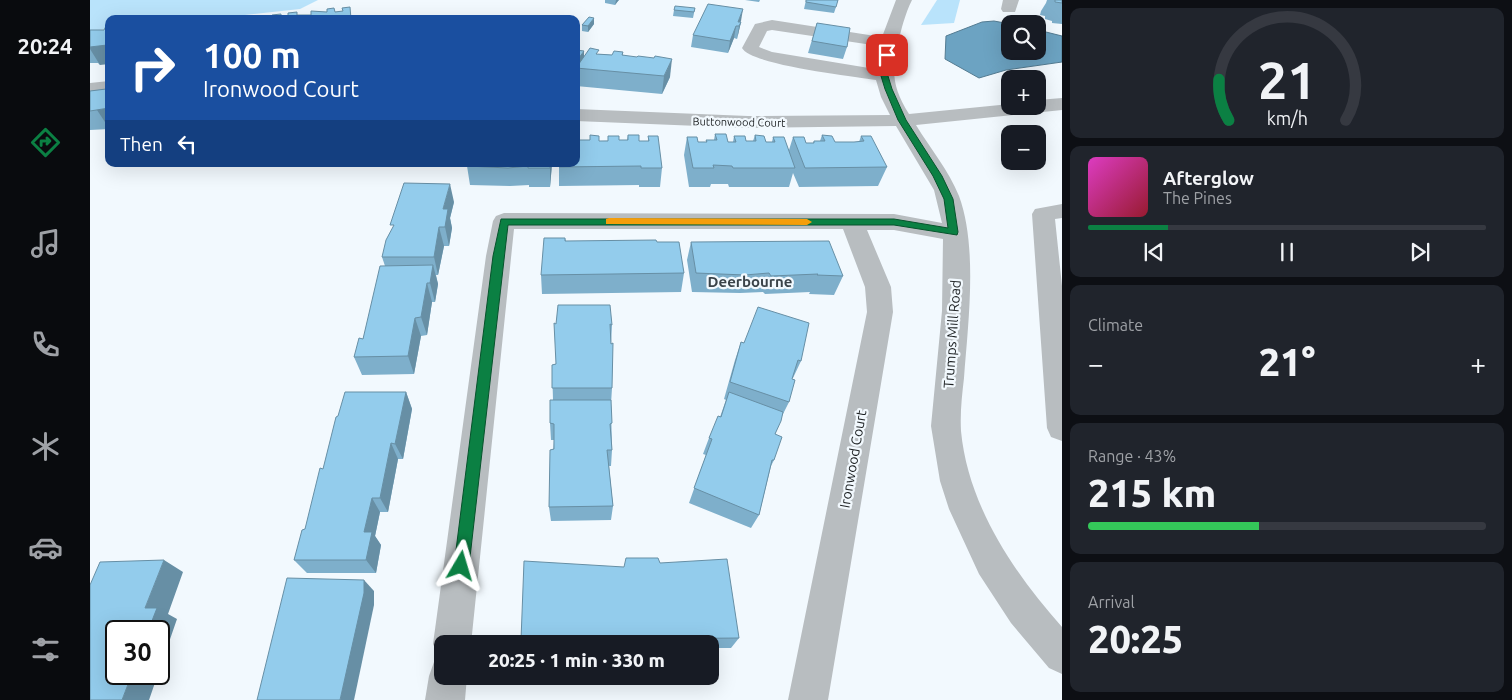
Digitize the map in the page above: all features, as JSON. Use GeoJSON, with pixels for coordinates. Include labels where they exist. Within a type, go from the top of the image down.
{"type":"FeatureCollection","features":[{"type":"Feature","properties":{"kind":"street"},"geometry":{"type":"LineString","coordinates":[[890,43],[772,25],[761,27],[750,48],[756,54],[768,57],[884,76],[890,43],[898,13],[904,0]]}},
{"type":"Feature","properties":{"kind":"street","name":"Trumps Mill Road"},"geometry":{"type":"LineString","coordinates":[[884,76],[902,120],[938,176],[948,199],[954,232],[957,255],[946,425],[953,473],[970,521],[1003,582],[1041,632],[1062,655]]}},
{"type":"Feature","properties":{"kind":"street"},"geometry":{"type":"LineString","coordinates":[[90,88],[105,86]]}},
{"type":"Feature","properties":{"kind":"street","name":"Buttonwood Court"},"geometry":{"type":"LineString","coordinates":[[1046,105],[1062,104]]}},
{"type":"Feature","properties":{"kind":"street","name":"Buttonwood Court"},"geometry":{"type":"LineString","coordinates":[[580,115],[733,124],[902,120],[972,116],[1001,111]]}},
{"type":"Feature","properties":{"kind":"street"},"geometry":{"type":"LineString","coordinates":[[1062,211],[1043,214],[1054,254],[1062,428]]}},
{"type":"Feature","properties":{"kind":"street"},"geometry":{"type":"LineString","coordinates":[[453,635],[498,256],[504,221],[894,222],[954,232]]}},
{"type":"Feature","properties":{"kind":"street","name":"Ironwood Court"},"geometry":{"type":"LineString","coordinates":[[808,700],[880,312],[878,287],[852,222]]}},
{"type":"Feature","properties":{"kind":"street"},"geometry":{"type":"LineString","coordinates":[[445,700],[447,685]]}},
{"type":"Feature","properties":{"kind":"shaded area"},"geometry":{"type":"Polygon","coordinates":[[[90,0],[318,0],[300,9],[245,15],[105,15],[105,29],[90,31],[90,0]]]}},
{"type":"Feature","properties":{"kind":"shaded area"},"geometry":{"type":"Polygon","coordinates":[[[937,0],[960,0],[954,23],[921,25],[937,0]]]}},
{"type":"Feature","properties":{"kind":"shaded area"},"geometry":{"type":"Polygon","coordinates":[[[982,22],[1001,22],[1001,60],[1046,60],[1046,32],[1062,36],[1062,62],[1001,70],[979,78],[945,59],[946,36],[982,22]]]}},
{"type":"Feature","properties":{"kind":"building"},"geometry":{"type":"Polygon","coordinates":[[[806,0],[838,0],[836,7],[806,2],[806,0]]]}},
{"type":"Feature","properties":{"kind":"building"},"geometry":{"type":"Polygon","coordinates":[[[1055,0],[1062,0],[1062,3],[1055,2],[1055,0]]]}},
{"type":"Feature","properties":{"kind":"building"},"geometry":{"type":"Polygon","coordinates":[[[708,4],[743,9],[738,22],[741,22],[739,26],[736,26],[730,41],[693,35],[708,4]]]}},
{"type":"Feature","properties":{"kind":"building"},"geometry":{"type":"Polygon","coordinates":[[[675,6],[695,8],[694,12],[674,10],[675,6]]]}},
{"type":"Feature","properties":{"kind":"building"},"geometry":{"type":"Polygon","coordinates":[[[350,7],[351,15],[311,15],[311,11],[327,12],[327,9],[334,8],[335,12],[343,11],[342,8],[350,7]]]}},
{"type":"Feature","properties":{"kind":"building"},"geometry":{"type":"Polygon","coordinates":[[[297,12],[297,15],[288,15],[288,13],[297,12]]]}},
{"type":"Feature","properties":{"kind":"building"},"geometry":{"type":"Polygon","coordinates":[[[589,17],[594,18],[588,26],[582,25],[589,17]]]}},
{"type":"Feature","properties":{"kind":"building"},"geometry":{"type":"Polygon","coordinates":[[[817,23],[850,28],[847,47],[812,41],[817,23]]]}},
{"type":"Feature","properties":{"kind":"building"},"geometry":{"type":"Polygon","coordinates":[[[105,28],[105,45],[90,47],[90,30],[104,30],[105,28]]]}},
{"type":"Feature","properties":{"kind":"building"},"geometry":{"type":"Polygon","coordinates":[[[590,48],[599,50],[596,54],[612,55],[614,51],[623,52],[622,55],[654,58],[655,56],[672,59],[664,76],[580,68],[580,62],[590,48]]]}},
{"type":"Feature","properties":{"kind":"building"},"geometry":{"type":"Polygon","coordinates":[[[105,89],[105,109],[90,111],[90,91],[105,89]]]}},
{"type":"Feature","properties":{"kind":"building"},"geometry":{"type":"Polygon","coordinates":[[[715,134],[726,134],[728,142],[736,142],[734,136],[745,136],[746,141],[756,141],[755,135],[764,136],[766,142],[775,142],[773,137],[784,137],[795,168],[733,168],[732,166],[713,165],[714,168],[693,168],[687,137],[697,137],[698,142],[707,142],[706,140],[717,140],[715,134]]]}},
{"type":"Feature","properties":{"kind":"building"},"geometry":{"type":"Polygon","coordinates":[[[590,135],[599,136],[599,141],[608,141],[608,136],[619,136],[619,140],[628,140],[628,135],[639,135],[639,141],[649,141],[648,136],[658,136],[662,168],[641,168],[641,166],[580,167],[580,140],[590,140],[590,135]]]}},
{"type":"Feature","properties":{"kind":"building"},"geometry":{"type":"Polygon","coordinates":[[[822,135],[832,136],[835,142],[864,141],[861,136],[871,136],[887,167],[805,168],[793,137],[804,137],[806,143],[814,143],[814,141],[825,141],[822,135]]]}},
{"type":"Feature","properties":{"kind":"building"},"geometry":{"type":"Polygon","coordinates":[[[528,167],[550,167],[550,168],[528,167]]]}},
{"type":"Feature","properties":{"kind":"building"},"geometry":{"type":"Polygon","coordinates":[[[404,183],[450,184],[443,209],[448,209],[445,227],[439,227],[434,257],[382,257],[386,240],[394,225],[390,225],[404,183]]]}},
{"type":"Feature","properties":{"kind":"building"},"geometry":{"type":"Polygon","coordinates":[[[544,238],[565,238],[565,241],[656,240],[657,242],[679,242],[684,273],[541,275],[544,238]]]}},
{"type":"Feature","properties":{"kind":"building"},"geometry":{"type":"Polygon","coordinates":[[[829,241],[843,276],[696,273],[691,242],[829,241]]]}},
{"type":"Feature","properties":{"kind":"building"},"geometry":{"type":"Polygon","coordinates":[[[433,265],[430,283],[427,283],[421,317],[415,318],[408,356],[354,357],[359,338],[363,339],[380,266],[433,265]]]}},
{"type":"Feature","properties":{"kind":"building"},"geometry":{"type":"Polygon","coordinates":[[[558,305],[610,305],[611,344],[613,343],[612,388],[552,388],[552,365],[556,364],[554,323],[556,324],[558,305]]]}},
{"type":"Feature","properties":{"kind":"building"},"geometry":{"type":"Polygon","coordinates":[[[758,307],[809,323],[801,361],[798,360],[792,379],[795,380],[789,402],[730,382],[741,342],[744,343],[758,307]]]}},
{"type":"Feature","properties":{"kind":"building"},"geometry":{"type":"Polygon","coordinates":[[[345,392],[406,392],[395,444],[391,443],[380,498],[372,498],[364,532],[372,532],[366,560],[294,560],[302,530],[305,529],[320,468],[323,469],[336,417],[338,416],[345,392]]]}},
{"type":"Feature","properties":{"kind":"building"},"geometry":{"type":"Polygon","coordinates":[[[729,392],[783,412],[775,434],[782,437],[774,460],[772,460],[759,515],[694,488],[712,439],[709,438],[718,416],[721,417],[729,392]]]}},
{"type":"Feature","properties":{"kind":"building"},"geometry":{"type":"Polygon","coordinates":[[[550,400],[611,400],[612,450],[607,450],[613,506],[549,507],[550,450],[554,449],[554,424],[550,423],[550,400]]]}},
{"type":"Feature","properties":{"kind":"building"},"geometry":{"type":"Polygon","coordinates":[[[626,558],[658,558],[660,563],[727,559],[739,638],[719,638],[719,635],[521,635],[524,561],[624,567],[626,558]]]}},
{"type":"Feature","properties":{"kind":"building"},"geometry":{"type":"Polygon","coordinates":[[[164,560],[145,608],[157,608],[152,620],[105,620],[105,685],[128,685],[122,700],[90,700],[90,585],[100,562],[164,560]]]}},
{"type":"Feature","properties":{"kind":"building"},"geometry":{"type":"Polygon","coordinates":[[[287,578],[364,580],[364,593],[340,700],[257,700],[287,578]]]}},
{"type":"Feature","properties":{"kind":"slow traffic"},"geometry":{"type":"LineString","coordinates":[[609,222],[807,222]]}},
{"type":"Feature","properties":{"kind":"district","name":"Deerbourne"},"geometry":{"type":"Point","coordinates":[750,281]}},
{"type":"Feature","properties":{"kind":"route"},"geometry":{"type":"LineString","coordinates":[[461,566],[498,256],[504,221],[894,222],[954,232],[948,199],[938,176],[902,120],[888,89],[884,76],[887,55]]}}]}
